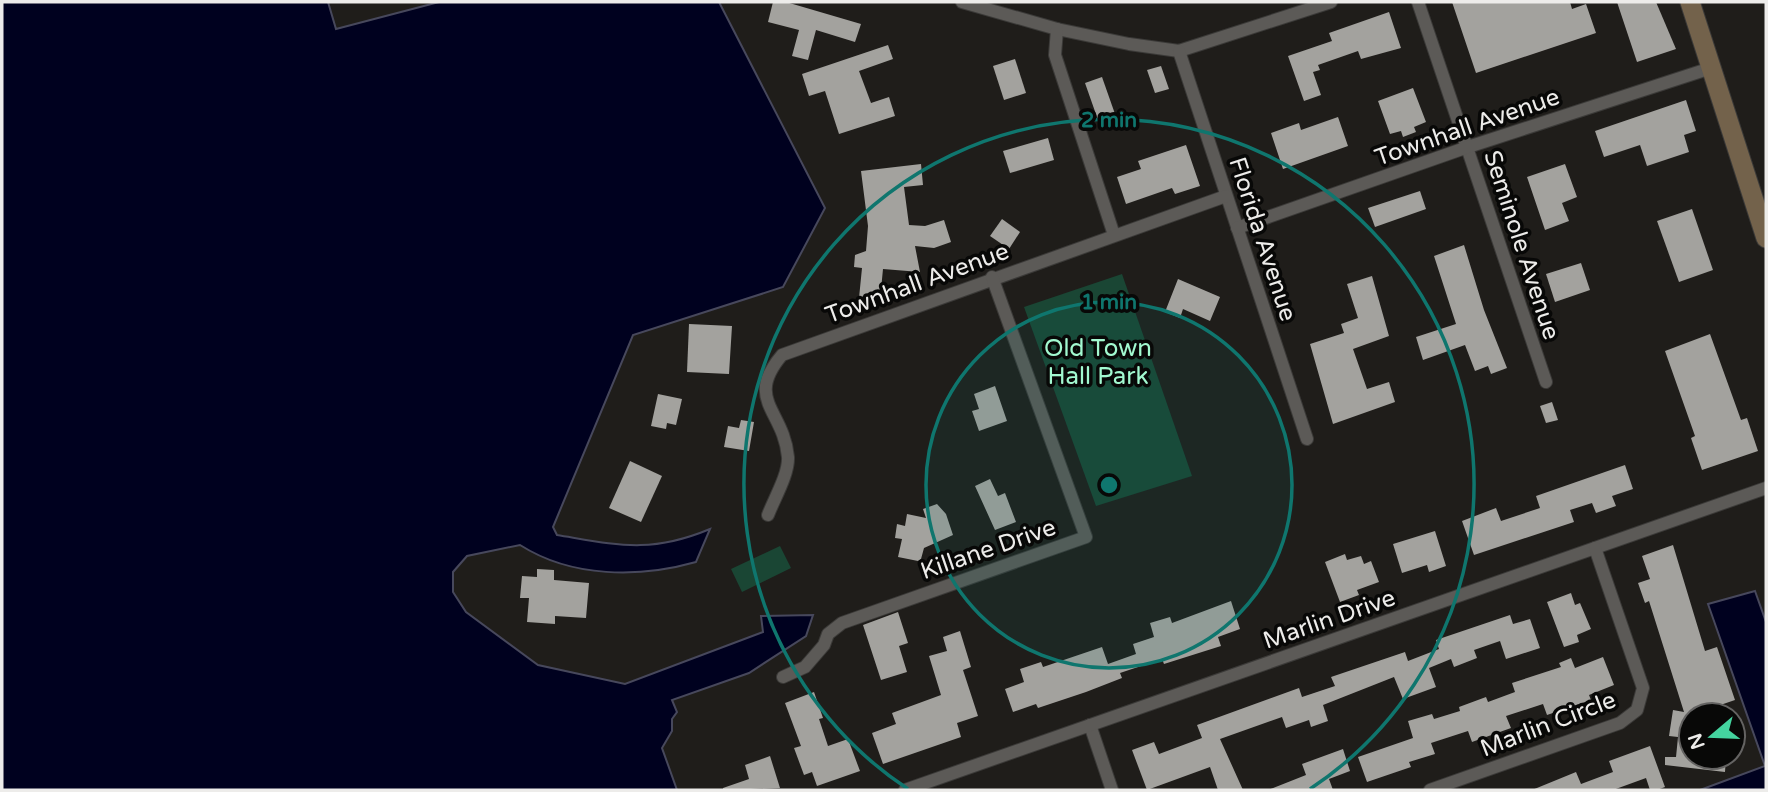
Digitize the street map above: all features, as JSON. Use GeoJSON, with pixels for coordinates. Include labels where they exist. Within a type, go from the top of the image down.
{"type":"FeatureCollection","features":[{"type":"Feature","properties":{"kind":"street"},"geometry":{"type":"LineString","coordinates":[[962,2],[1057,29],[1179,51],[1331,2]]}},
{"type":"Feature","properties":{"kind":"street","name":"Seminole Avenue"},"geometry":{"type":"LineString","coordinates":[[1418,2],[1546,382]]}},
{"type":"Feature","properties":{"kind":"street"},"geometry":{"type":"LineString","coordinates":[[1690,2],[1766,238]]}},
{"type":"Feature","properties":{"kind":"street"},"geometry":{"type":"LineString","coordinates":[[1057,29],[1055,55],[1114,235]]}},
{"type":"Feature","properties":{"kind":"street","name":"Florida Avenue"},"geometry":{"type":"LineString","coordinates":[[1179,51],[1307,439]]}},
{"type":"Feature","properties":{"kind":"street","name":"Townhall Avenue"},"geometry":{"type":"LineString","coordinates":[[1237,228],[1468,147],[1711,68]]}},
{"type":"Feature","properties":{"kind":"street","name":"Townhall Avenue"},"geometry":{"type":"LineString","coordinates":[[768,515],[788,461],[785,441],[764,391],[768,372],[782,355],[992,277],[1226,196]]}},
{"type":"Feature","properties":{"kind":"street","name":"Killane Drive"},"geometry":{"type":"LineString","coordinates":[[783,677],[805,667],[824,645],[828,634],[842,623],[1086,537],[992,277]]}},
{"type":"Feature","properties":{"kind":"street","name":"Marlin Drive"},"geometry":{"type":"LineString","coordinates":[[905,790],[1766,488]]}},
{"type":"Feature","properties":{"kind":"street","name":"Marlin Circle"},"geometry":{"type":"LineString","coordinates":[[1430,790],[1620,723],[1637,710],[1643,688],[1595,548]]}},
{"type":"Feature","properties":{"kind":"street"},"geometry":{"type":"LineString","coordinates":[[1090,725],[1112,790]]}},
{"type":"Feature","properties":{"kind":"green space","name":"Old Town Hall Park"},"geometry":{"type":"Polygon","coordinates":[[[1122,274],[1192,476],[1096,506],[1024,307],[1122,274]]]}},
{"type":"Feature","properties":{"kind":"green space"},"geometry":{"type":"Polygon","coordinates":[[[780,546],[791,568],[742,592],[731,569],[780,546]]]}},
{"type":"Feature","properties":{"kind":"water"},"geometry":{"type":"Polygon","coordinates":[[[2,2],[328,2],[336,29],[439,2],[719,2],[825,208],[783,287],[633,335],[553,527],[557,535],[634,545],[669,542],[710,529],[696,562],[652,571],[606,572],[561,564],[520,545],[467,556],[453,572],[453,592],[466,612],[538,665],[625,684],[763,632],[761,616],[813,615],[806,636],[749,673],[672,700],[677,712],[672,719],[672,731],[662,748],[677,790],[2,790],[2,2]]]}},
{"type":"Feature","properties":{"kind":"water"},"geometry":{"type":"Polygon","coordinates":[[[1755,591],[1766,622],[1766,790],[1700,790],[1765,766],[1747,715],[1747,701],[1742,701],[1708,604],[1755,591]]]}},
{"type":"Feature","properties":{"kind":"building"},"geometry":{"type":"Polygon","coordinates":[[[773,2],[786,2],[861,24],[855,42],[816,30],[808,60],[792,56],[799,30],[768,22],[773,2]]]}},
{"type":"Feature","properties":{"kind":"building"},"geometry":{"type":"Polygon","coordinates":[[[1452,2],[1570,2],[1572,9],[1586,4],[1596,33],[1476,73],[1452,2]]]}},
{"type":"Feature","properties":{"kind":"building"},"geometry":{"type":"Polygon","coordinates":[[[1617,2],[1656,2],[1676,49],[1637,62],[1617,2]]]}},
{"type":"Feature","properties":{"kind":"building"},"geometry":{"type":"Polygon","coordinates":[[[1389,12],[1401,48],[1361,59],[1358,51],[1318,65],[1320,70],[1313,72],[1321,95],[1304,101],[1288,56],[1332,41],[1329,33],[1389,12]]]}},
{"type":"Feature","properties":{"kind":"building"},"geometry":{"type":"Polygon","coordinates":[[[888,45],[893,59],[859,71],[871,103],[889,97],[895,116],[839,134],[825,91],[809,96],[802,74],[888,45]]]}},
{"type":"Feature","properties":{"kind":"building"},"geometry":{"type":"Polygon","coordinates":[[[1015,59],[1026,93],[1004,100],[993,66],[1015,59]]]}},
{"type":"Feature","properties":{"kind":"building"},"geometry":{"type":"Polygon","coordinates":[[[1161,66],[1169,89],[1155,93],[1147,70],[1161,66]]]}},
{"type":"Feature","properties":{"kind":"building"},"geometry":{"type":"Polygon","coordinates":[[[1102,77],[1115,114],[1098,120],[1085,83],[1102,77]]]}},
{"type":"Feature","properties":{"kind":"building"},"geometry":{"type":"Polygon","coordinates":[[[1413,88],[1426,122],[1414,127],[1416,132],[1403,137],[1401,131],[1390,134],[1378,101],[1413,88]]]}},
{"type":"Feature","properties":{"kind":"building"},"geometry":{"type":"Polygon","coordinates":[[[1686,100],[1696,131],[1684,135],[1689,152],[1647,166],[1640,145],[1604,157],[1595,131],[1686,100]]]}},
{"type":"Feature","properties":{"kind":"building"},"geometry":{"type":"Polygon","coordinates":[[[1338,117],[1348,146],[1283,169],[1271,133],[1299,123],[1301,130],[1338,117]]]}},
{"type":"Feature","properties":{"kind":"building"},"geometry":{"type":"Polygon","coordinates":[[[1048,138],[1054,160],[1010,173],[1003,151],[1048,138]]]}},
{"type":"Feature","properties":{"kind":"building"},"geometry":{"type":"Polygon","coordinates":[[[1186,145],[1200,186],[1175,194],[1172,188],[1126,204],[1117,177],[1141,169],[1138,161],[1186,145]]]}},
{"type":"Feature","properties":{"kind":"building"},"geometry":{"type":"Polygon","coordinates":[[[921,164],[923,185],[904,187],[909,225],[925,226],[944,220],[951,242],[934,248],[915,246],[920,272],[883,269],[880,300],[859,298],[862,268],[854,267],[855,255],[866,251],[868,226],[861,171],[921,164]]]}},
{"type":"Feature","properties":{"kind":"building"},"geometry":{"type":"Polygon","coordinates":[[[1565,164],[1577,197],[1562,203],[1569,221],[1545,230],[1527,177],[1565,164]]]}},
{"type":"Feature","properties":{"kind":"building"},"geometry":{"type":"Polygon","coordinates":[[[1420,191],[1426,209],[1375,227],[1368,208],[1420,191]]]}},
{"type":"Feature","properties":{"kind":"building"},"geometry":{"type":"Polygon","coordinates":[[[1692,209],[1713,270],[1679,282],[1657,221],[1692,209]]]}},
{"type":"Feature","properties":{"kind":"building"},"geometry":{"type":"Polygon","coordinates":[[[1002,219],[1020,232],[1009,249],[990,236],[1002,219]]]}},
{"type":"Feature","properties":{"kind":"building"},"geometry":{"type":"Polygon","coordinates":[[[1464,245],[1484,310],[1507,368],[1491,374],[1488,366],[1475,371],[1465,345],[1423,360],[1416,337],[1456,324],[1434,256],[1464,245]]]}},
{"type":"Feature","properties":{"kind":"building"},"geometry":{"type":"Polygon","coordinates":[[[1581,263],[1590,290],[1555,302],[1546,274],[1581,263]]]}},
{"type":"Feature","properties":{"kind":"building"},"geometry":{"type":"Polygon","coordinates":[[[1372,276],[1389,336],[1353,349],[1367,389],[1389,382],[1395,402],[1333,424],[1310,344],[1344,333],[1341,324],[1358,318],[1347,284],[1372,276]]]}},
{"type":"Feature","properties":{"kind":"building"},"geometry":{"type":"Polygon","coordinates":[[[1178,279],[1220,297],[1210,321],[1183,309],[1180,318],[1165,312],[1178,279]]]}},
{"type":"Feature","properties":{"kind":"building"},"geometry":{"type":"Polygon","coordinates":[[[689,324],[732,326],[729,374],[687,372],[689,324]]]}},
{"type":"Feature","properties":{"kind":"building"},"geometry":{"type":"Polygon","coordinates":[[[1710,334],[1741,420],[1747,418],[1758,451],[1702,470],[1691,438],[1695,436],[1665,351],[1710,334]]]}},
{"type":"Feature","properties":{"kind":"building"},"geometry":{"type":"Polygon","coordinates":[[[995,386],[1007,421],[979,431],[972,411],[979,409],[974,394],[995,386]]]}},
{"type":"Feature","properties":{"kind":"building"},"geometry":{"type":"Polygon","coordinates":[[[658,394],[682,399],[676,425],[667,423],[666,429],[651,426],[658,394]]]}},
{"type":"Feature","properties":{"kind":"building"},"geometry":{"type":"Polygon","coordinates":[[[1552,402],[1558,420],[1546,423],[1540,406],[1552,402]]]}},
{"type":"Feature","properties":{"kind":"building"},"geometry":{"type":"Polygon","coordinates":[[[741,420],[754,422],[749,451],[724,447],[728,426],[739,428],[741,420]]]}},
{"type":"Feature","properties":{"kind":"building"},"geometry":{"type":"Polygon","coordinates":[[[630,461],[662,476],[641,522],[609,508],[630,461]]]}},
{"type":"Feature","properties":{"kind":"building"},"geometry":{"type":"Polygon","coordinates":[[[1625,465],[1633,489],[1612,496],[1616,506],[1596,513],[1592,503],[1570,510],[1574,522],[1474,555],[1462,521],[1496,508],[1501,521],[1540,508],[1536,496],[1625,465]]]}},
{"type":"Feature","properties":{"kind":"building"},"geometry":{"type":"Polygon","coordinates":[[[990,479],[998,496],[1005,493],[1016,522],[995,530],[975,486],[990,479]]]}},
{"type":"Feature","properties":{"kind":"building"},"geometry":{"type":"Polygon","coordinates":[[[937,504],[946,514],[953,535],[924,548],[918,561],[898,557],[902,539],[895,538],[897,524],[905,526],[907,514],[926,518],[923,509],[937,504]]]}},
{"type":"Feature","properties":{"kind":"building"},"geometry":{"type":"Polygon","coordinates":[[[1435,531],[1446,566],[1429,572],[1427,565],[1402,573],[1393,544],[1435,531]]]}},
{"type":"Feature","properties":{"kind":"building"},"geometry":{"type":"Polygon","coordinates":[[[1673,545],[1705,651],[1717,647],[1735,700],[1681,701],[1649,601],[1645,603],[1638,583],[1650,579],[1642,556],[1673,545]]]}},
{"type":"Feature","properties":{"kind":"building"},"geometry":{"type":"Polygon","coordinates":[[[1345,554],[1347,560],[1361,556],[1364,564],[1371,561],[1379,582],[1357,590],[1359,595],[1340,602],[1325,562],[1345,554]]]}},
{"type":"Feature","properties":{"kind":"building"},"geometry":{"type":"Polygon","coordinates":[[[537,569],[554,570],[554,580],[589,583],[586,618],[555,616],[555,624],[527,622],[529,598],[520,598],[522,576],[537,577],[537,569]]]}},
{"type":"Feature","properties":{"kind":"building"},"geometry":{"type":"Polygon","coordinates":[[[1571,593],[1575,605],[1580,603],[1591,629],[1577,635],[1579,642],[1564,647],[1547,602],[1571,593]]]}},
{"type":"Feature","properties":{"kind":"building"},"geometry":{"type":"Polygon","coordinates":[[[1231,601],[1240,629],[1218,637],[1221,646],[1164,664],[1162,659],[1120,673],[1122,678],[1086,692],[1038,708],[1036,704],[1013,712],[1005,689],[1024,682],[1020,669],[1041,662],[1043,667],[1102,647],[1108,664],[1136,654],[1133,644],[1154,637],[1150,623],[1170,617],[1172,623],[1231,601]]]}},
{"type":"Feature","properties":{"kind":"building"},"geometry":{"type":"Polygon","coordinates":[[[898,612],[908,643],[899,646],[907,672],[881,680],[863,625],[898,612]]]}},
{"type":"Feature","properties":{"kind":"building"},"geometry":{"type":"Polygon","coordinates":[[[1510,615],[1513,624],[1530,619],[1540,648],[1506,659],[1500,641],[1474,650],[1477,658],[1454,667],[1451,659],[1429,668],[1436,687],[1403,699],[1394,677],[1323,705],[1328,721],[1311,727],[1309,720],[1286,728],[1282,717],[1220,739],[1243,790],[1218,790],[1210,767],[1147,790],[1132,750],[1154,742],[1159,754],[1202,738],[1197,725],[1299,688],[1302,697],[1335,686],[1331,677],[1405,652],[1408,661],[1439,649],[1436,640],[1510,615]]]}},
{"type":"Feature","properties":{"kind":"building"},"geometry":{"type":"Polygon","coordinates":[[[960,631],[971,667],[963,670],[978,716],[957,723],[961,737],[883,764],[872,733],[896,724],[892,713],[941,695],[929,656],[947,651],[943,637],[960,631]]]}},
{"type":"Feature","properties":{"kind":"building"},"geometry":{"type":"Polygon","coordinates":[[[1603,657],[1614,685],[1589,695],[1591,700],[1547,715],[1543,704],[1506,716],[1511,728],[1472,742],[1468,731],[1431,743],[1435,754],[1409,762],[1411,767],[1367,782],[1358,757],[1413,738],[1408,721],[1432,714],[1434,719],[1460,711],[1459,707],[1486,697],[1488,702],[1515,692],[1512,683],[1561,667],[1559,663],[1571,658],[1575,668],[1603,657]]]}},
{"type":"Feature","properties":{"kind":"building"},"geometry":{"type":"Polygon","coordinates":[[[814,692],[823,718],[819,719],[828,746],[848,739],[860,771],[817,786],[812,772],[804,775],[794,748],[801,746],[785,703],[814,692]]]}},
{"type":"Feature","properties":{"kind":"building"},"geometry":{"type":"Polygon","coordinates":[[[1673,710],[1677,711],[1677,737],[1669,736],[1673,710]]]}},
{"type":"Feature","properties":{"kind":"building"},"geometry":{"type":"Polygon","coordinates":[[[1650,746],[1665,787],[1657,790],[1650,790],[1646,778],[1613,790],[1532,790],[1576,772],[1581,784],[1613,772],[1609,761],[1650,746]]]}},
{"type":"Feature","properties":{"kind":"building"},"geometry":{"type":"Polygon","coordinates":[[[1677,747],[1677,766],[1665,765],[1665,757],[1676,757],[1677,747]]]}},
{"type":"Feature","properties":{"kind":"building"},"geometry":{"type":"Polygon","coordinates":[[[1343,749],[1350,771],[1329,779],[1333,790],[1268,790],[1306,775],[1302,764],[1343,749]]]}},
{"type":"Feature","properties":{"kind":"building"},"geometry":{"type":"Polygon","coordinates":[[[770,756],[780,788],[723,790],[749,779],[745,765],[770,756]]]}}]}
